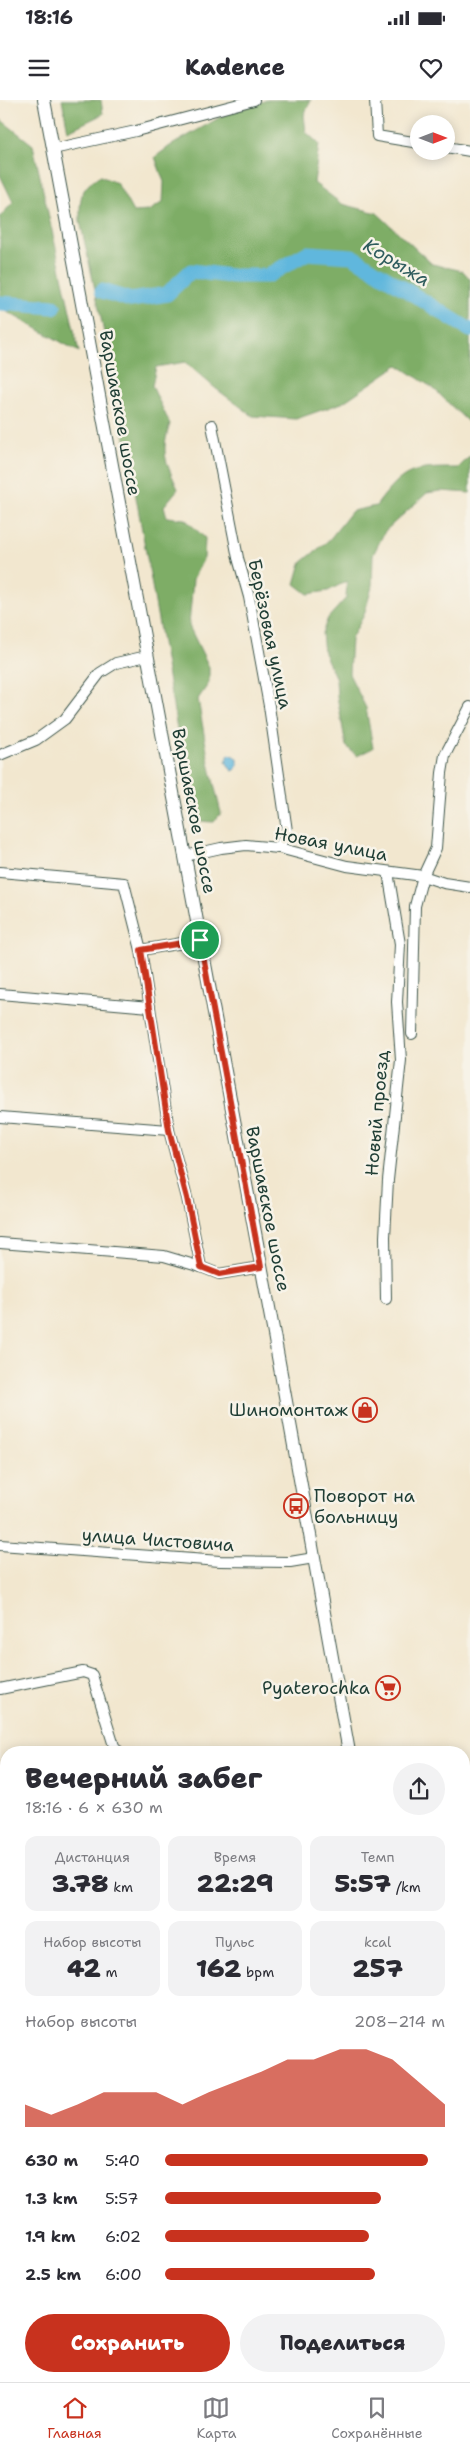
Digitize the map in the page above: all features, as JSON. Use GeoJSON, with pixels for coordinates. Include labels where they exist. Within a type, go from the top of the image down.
{"type":"FeatureCollection","features":[{"type":"Feature","properties":{"kind":"main road","name":"Варшавское шоссе"},"geometry":{"type":"LineString","coordinates":[[44,100],[348,1746]]}},
{"type":"Feature","properties":{"kind":"street"},"geometry":{"type":"LineString","coordinates":[[53,149],[136,131],[254,100]]}},
{"type":"Feature","properties":{"kind":"street"},"geometry":{"type":"LineString","coordinates":[[375,100],[377,136],[410,141]]}},
{"type":"Feature","properties":{"kind":"street"},"geometry":{"type":"LineString","coordinates":[[455,148],[470,151]]}},
{"type":"Feature","properties":{"kind":"street","name":"Берёзовая улица"},"geometry":{"type":"LineString","coordinates":[[212,425],[238,558],[250,598],[269,706],[287,831],[279,848]]}},
{"type":"Feature","properties":{"kind":"street"},"geometry":{"type":"LineString","coordinates":[[0,754],[36,740],[66,719],[100,673],[116,663],[147,656]]}},
{"type":"Feature","properties":{"kind":"street"},"geometry":{"type":"LineString","coordinates":[[412,1034],[415,906],[423,876],[432,859],[437,842],[443,762],[448,748],[470,707]]}},
{"type":"Feature","properties":{"kind":"street","name":"Новая улица"},"geometry":{"type":"LineString","coordinates":[[185,856],[246,845],[279,848],[347,866],[423,876],[444,883],[470,887]]}},
{"type":"Feature","properties":{"kind":"street"},"geometry":{"type":"LineString","coordinates":[[0,872],[124,883],[141,950],[169,1130],[187,1198],[201,1267]]}},
{"type":"Feature","properties":{"kind":"street","name":"Новый проезд"},"geometry":{"type":"LineString","coordinates":[[386,1299],[384,1237],[401,1060],[397,1002],[400,944],[388,872]]}},
{"type":"Feature","properties":{"kind":"street"},"geometry":{"type":"LineString","coordinates":[[141,950],[200,940]]}},
{"type":"Feature","properties":{"kind":"street"},"geometry":{"type":"LineString","coordinates":[[0,994],[150,1006]]}},
{"type":"Feature","properties":{"kind":"street"},"geometry":{"type":"LineString","coordinates":[[0,1117],[169,1130]]}},
{"type":"Feature","properties":{"kind":"street"},"geometry":{"type":"LineString","coordinates":[[0,1243],[164,1256],[219,1274],[261,1267]]}},
{"type":"Feature","properties":{"kind":"street","name":"улица Чистовича"},"geometry":{"type":"LineString","coordinates":[[0,1545],[220,1561],[290,1562],[314,1558]]}},
{"type":"Feature","properties":{"kind":"street"},"geometry":{"type":"LineString","coordinates":[[0,1689],[83,1672],[92,1675],[114,1746]]}},
{"type":"Feature","properties":{"kind":"green space"},"geometry":{"type":"Polygon","coordinates":[[[62,100],[101,100],[103,114],[68,131],[62,100]]]}},
{"type":"Feature","properties":{"kind":"green space"},"geometry":{"type":"Polygon","coordinates":[[[267,100],[311,100],[304,115],[306,132],[319,144],[314,183],[342,204],[377,213],[432,264],[463,271],[470,279],[470,424],[433,388],[398,365],[342,403],[296,419],[253,416],[215,388],[185,362],[156,367],[152,386],[170,424],[165,451],[170,472],[178,489],[164,506],[167,517],[185,519],[205,538],[204,558],[193,579],[189,626],[209,667],[209,683],[198,699],[209,763],[221,813],[214,822],[193,821],[154,595],[112,370],[80,221],[80,206],[84,190],[100,176],[117,183],[133,212],[149,211],[163,202],[164,182],[155,157],[170,146],[224,115],[267,100]]]}},
{"type":"Feature","properties":{"kind":"green space"},"geometry":{"type":"Polygon","coordinates":[[[0,119],[33,145],[79,352],[0,308],[0,217],[13,202],[0,175],[0,119]]]}},
{"type":"Feature","properties":{"kind":"green space"},"geometry":{"type":"Polygon","coordinates":[[[470,456],[470,493],[441,491],[427,493],[385,531],[373,555],[372,587],[364,615],[351,639],[349,674],[366,708],[373,748],[357,756],[346,746],[337,696],[336,679],[324,653],[322,633],[328,618],[346,598],[347,581],[328,591],[308,594],[295,584],[301,563],[329,540],[352,511],[376,506],[402,477],[419,470],[458,468],[470,456]]]}},
{"type":"Feature","properties":{"kind":"water"},"geometry":{"type":"Polygon","coordinates":[[[229,754],[238,758],[238,765],[232,771],[226,762],[229,754]]]}},
{"type":"Feature","properties":{"kind":"waterway","name":"Корыжа"},"geometry":{"type":"LineString","coordinates":[[102,291],[131,300],[167,294],[191,271],[230,276],[267,276],[307,253],[352,256],[470,330]]}},
{"type":"Feature","properties":{"kind":"waterway","name":"Корыжа"},"geometry":{"type":"LineString","coordinates":[[0,303],[54,307]]}},
{"type":"Feature","properties":{"kind":"place","name":"Шиномонтаж"},"geometry":{"type":"Point","coordinates":[365,1410]}},
{"type":"Feature","properties":{"kind":"place","name":"Поворот на больницу"},"geometry":{"type":"Point","coordinates":[296,1506]}},
{"type":"Feature","properties":{"kind":"place","name":"Pyaterochka"},"geometry":{"type":"Point","coordinates":[388,1688]}},
{"type":"Feature","properties":{"kind":"route"},"geometry":{"type":"LineString","coordinates":[[200,940],[261,1267],[219,1274],[201,1267],[187,1198],[169,1130],[141,950],[200,940]]}}]}
